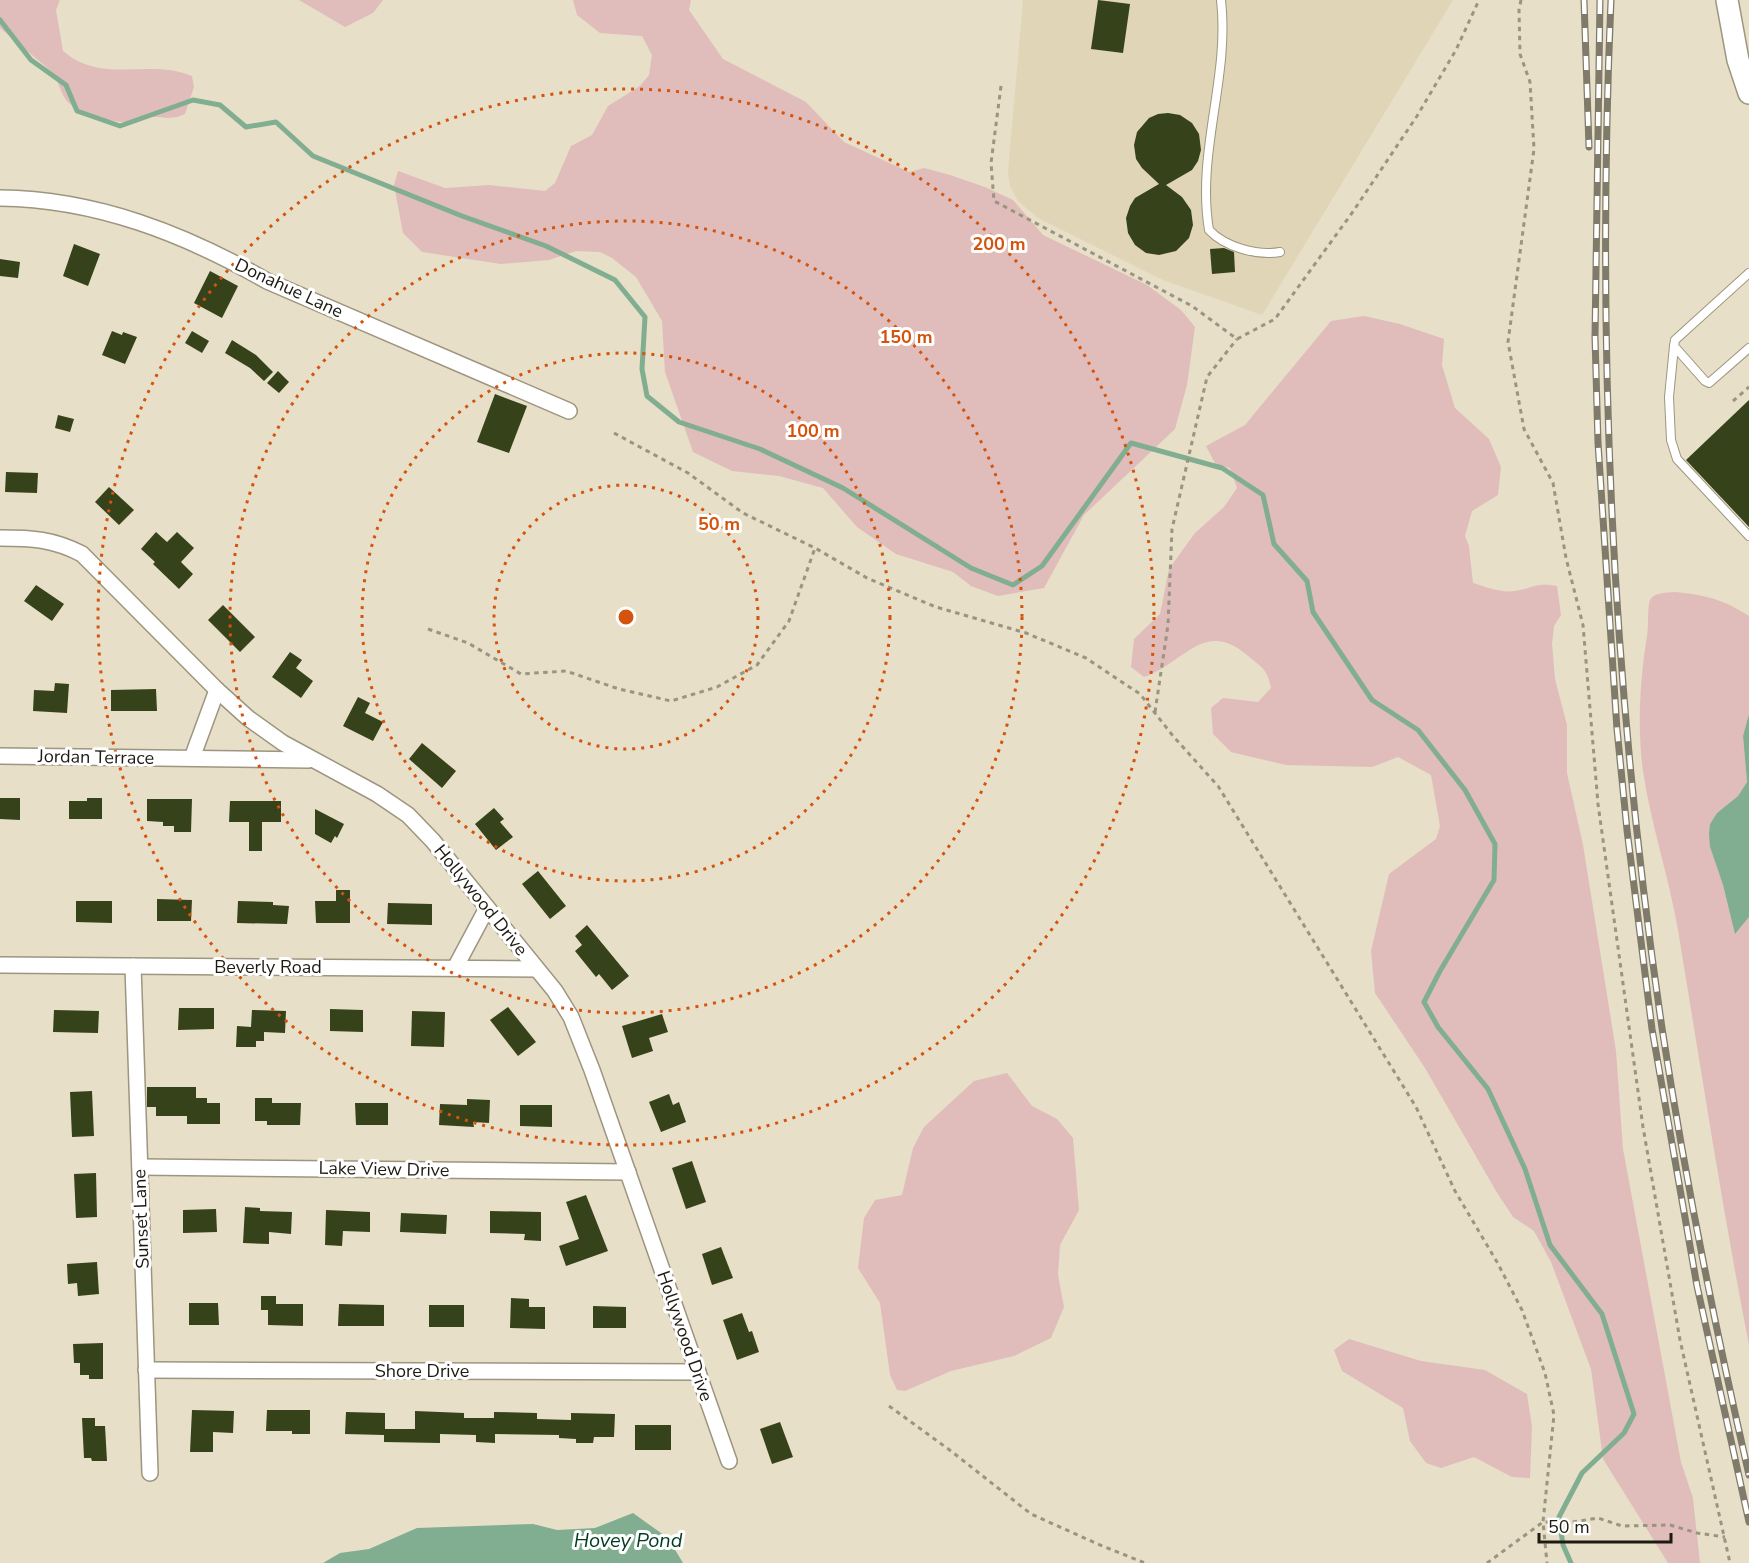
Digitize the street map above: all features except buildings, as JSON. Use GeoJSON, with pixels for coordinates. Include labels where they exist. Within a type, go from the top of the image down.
{"type":"FeatureCollection","features":[{"type":"Feature","properties":{"kind":"street"},"geometry":{"type":"LineString","coordinates":[[1727,0],[1738,60],[1749,93]]}},
{"type":"Feature","properties":{"kind":"street","name":"Donahue Lane"},"geometry":{"type":"LineString","coordinates":[[0,198],[96,209],[136,220],[227,259],[267,281],[569,411]]}},
{"type":"Feature","properties":{"kind":"street","name":"Hollywood Drive"},"geometry":{"type":"LineString","coordinates":[[0,538],[49,540],[82,554],[217,690],[260,727],[408,814],[433,841],[536,969],[564,1005],[576,1029],[729,1461]]}},
{"type":"Feature","properties":{"kind":"street"},"geometry":{"type":"LineString","coordinates":[[192,758],[217,690]]}},
{"type":"Feature","properties":{"kind":"street","name":"Jordan Terrace"},"geometry":{"type":"LineString","coordinates":[[0,756],[313,760]]}},
{"type":"Feature","properties":{"kind":"street"},"geometry":{"type":"LineString","coordinates":[[454,968],[487,908]]}},
{"type":"Feature","properties":{"kind":"street","name":"Beverly Road"},"geometry":{"type":"LineString","coordinates":[[0,964],[536,969]]}},
{"type":"Feature","properties":{"kind":"street","name":"Sunset Lane"},"geometry":{"type":"LineString","coordinates":[[133,966],[150,1473]]}},
{"type":"Feature","properties":{"kind":"street","name":"Lake View Drive"},"geometry":{"type":"LineString","coordinates":[[140,1167],[628,1172]]}},
{"type":"Feature","properties":{"kind":"street","name":"Shore Drive"},"geometry":{"type":"LineString","coordinates":[[146,1370],[698,1372]]}},
{"type":"Feature","properties":{"kind":"lane"},"geometry":{"type":"LineString","coordinates":[[1221,0],[1222,31],[1206,172],[1206,210],[1209,230],[1222,241],[1250,250],[1269,254],[1280,252]]}},
{"type":"Feature","properties":{"kind":"lane"},"geometry":{"type":"LineString","coordinates":[[1749,273],[1675,340],[1669,397],[1671,440],[1677,459],[1749,536]]}},
{"type":"Feature","properties":{"kind":"lane"},"geometry":{"type":"LineString","coordinates":[[1674,346],[1709,383],[1749,348]]}},
{"type":"Feature","properties":{"kind":"path"},"geometry":{"type":"LineString","coordinates":[[1155,712],[1168,625],[1172,529],[1207,377],[1237,339],[1275,318],[1352,213],[1417,116],[1456,50],[1479,0]]}},
{"type":"Feature","properties":{"kind":"path"},"geometry":{"type":"LineString","coordinates":[[1521,0],[1519,10],[1520,54],[1530,82],[1534,148],[1508,342],[1524,429],[1553,483],[1566,558],[1583,625],[1598,804],[1642,1127],[1680,1340],[1730,1563]]}},
{"type":"Feature","properties":{"kind":"path"},"geometry":{"type":"LineString","coordinates":[[1000,86],[991,163],[994,201],[1192,306],[1237,339]]}},
{"type":"Feature","properties":{"kind":"path"},"geometry":{"type":"LineString","coordinates":[[1733,401],[1749,387]]}},
{"type":"Feature","properties":{"kind":"path"},"geometry":{"type":"LineString","coordinates":[[614,433],[688,473],[743,513],[815,548],[867,578],[936,607],[1026,633],[1086,657],[1140,694],[1218,786],[1416,1107],[1455,1191],[1522,1310],[1545,1373],[1554,1415],[1543,1522],[1547,1563]]}},
{"type":"Feature","properties":{"kind":"path"},"geometry":{"type":"LineString","coordinates":[[428,629],[468,643],[521,674],[566,671],[619,689],[671,701],[717,687],[757,665],[789,621],[815,548]]}},
{"type":"Feature","properties":{"kind":"path"},"geometry":{"type":"LineString","coordinates":[[889,1406],[1031,1514],[1145,1563]]}},
{"type":"Feature","properties":{"kind":"path"},"geometry":{"type":"LineString","coordinates":[[1487,1563],[1543,1522],[1573,1522],[1598,1518],[1622,1526],[1670,1525],[1697,1533],[1725,1537]]}},
{"type":"Feature","properties":{"kind":"shaded area"},"geometry":{"type":"Polygon","coordinates":[[[0,0],[60,0],[56,10],[63,51],[78,61],[94,67],[159,69],[192,76],[194,87],[185,114],[173,118],[150,117],[122,122],[101,118],[70,104],[51,71],[0,28],[0,0]]]}},
{"type":"Feature","properties":{"kind":"shaded area"},"geometry":{"type":"Polygon","coordinates":[[[299,0],[383,0],[373,13],[345,27],[299,0]]]}},
{"type":"Feature","properties":{"kind":"shaded area"},"geometry":{"type":"Polygon","coordinates":[[[573,0],[691,0],[689,10],[723,59],[806,102],[844,142],[909,172],[924,168],[950,175],[1013,200],[1043,235],[1147,285],[1181,310],[1195,327],[1187,385],[1175,429],[1084,515],[1044,588],[998,596],[971,586],[953,572],[896,554],[857,527],[823,488],[779,476],[732,471],[693,452],[665,372],[662,321],[636,277],[612,258],[600,252],[576,251],[549,260],[501,264],[422,252],[403,233],[394,185],[398,171],[445,188],[489,185],[545,191],[555,183],[571,146],[592,135],[608,106],[640,86],[649,75],[652,55],[642,36],[600,33],[577,15],[573,0]]]}},
{"type":"Feature","properties":{"kind":"shaded area"},"geometry":{"type":"Polygon","coordinates":[[[1023,0],[1453,0],[1262,315],[1163,280],[1038,218],[1018,201],[1010,186],[1008,173],[1023,0]]]}},
{"type":"Feature","properties":{"kind":"shaded area"},"geometry":{"type":"Polygon","coordinates":[[[1364,316],[1400,324],[1444,339],[1442,365],[1455,408],[1489,439],[1501,467],[1498,495],[1472,511],[1465,536],[1469,546],[1473,583],[1504,591],[1521,590],[1539,585],[1557,586],[1561,615],[1554,626],[1552,644],[1555,679],[1567,725],[1567,773],[1583,845],[1616,1051],[1623,1149],[1681,1462],[1693,1498],[1700,1563],[1668,1563],[1603,1459],[1591,1369],[1551,1262],[1534,1231],[1513,1217],[1425,1068],[1375,993],[1371,951],[1389,874],[1436,839],[1440,826],[1431,775],[1398,757],[1372,767],[1286,765],[1231,752],[1213,734],[1211,708],[1223,698],[1258,702],[1271,688],[1268,676],[1263,669],[1232,645],[1218,641],[1206,642],[1144,677],[1131,667],[1134,639],[1160,614],[1169,569],[1195,533],[1224,507],[1237,488],[1230,468],[1216,465],[1206,446],[1245,425],[1331,321],[1364,316]]]}},
{"type":"Feature","properties":{"kind":"shaded area"},"geometry":{"type":"Polygon","coordinates":[[[1675,592],[1714,599],[1749,616],[1749,714],[1743,736],[1747,782],[1738,796],[1717,813],[1710,824],[1710,847],[1723,885],[1735,933],[1749,917],[1749,1345],[1678,930],[1651,811],[1641,754],[1640,703],[1649,603],[1652,597],[1661,593],[1675,592]]]}},
{"type":"Feature","properties":{"kind":"shaded area"},"geometry":{"type":"Polygon","coordinates":[[[1007,1073],[1032,1106],[1057,1119],[1073,1138],[1079,1210],[1060,1245],[1058,1275],[1064,1307],[1051,1338],[1014,1356],[951,1371],[905,1391],[897,1390],[890,1375],[880,1303],[858,1268],[864,1218],[875,1200],[902,1195],[913,1148],[924,1127],[974,1081],[1007,1073]]]}},
{"type":"Feature","properties":{"kind":"shaded area"},"geometry":{"type":"Polygon","coordinates":[[[1349,1339],[1421,1361],[1485,1370],[1527,1394],[1532,1427],[1530,1478],[1512,1477],[1474,1457],[1441,1468],[1426,1463],[1410,1441],[1403,1408],[1342,1371],[1334,1350],[1349,1339]]]}},
{"type":"Feature","properties":{"kind":"water"},"geometry":{"type":"Polygon","coordinates":[[[1749,714],[1749,917],[1735,934],[1723,885],[1710,847],[1709,834],[1710,824],[1717,813],[1738,796],[1747,782],[1743,736],[1749,714]]]}},
{"type":"Feature","properties":{"kind":"water","name":"Hovey Pond"},"geometry":{"type":"Polygon","coordinates":[[[633,1513],[668,1538],[683,1563],[323,1563],[340,1553],[369,1549],[417,1528],[533,1524],[557,1530],[595,1528],[633,1513]]]}},
{"type":"Feature","properties":{"kind":"waterway"},"geometry":{"type":"LineString","coordinates":[[0,20],[31,60],[66,85],[77,111],[120,126],[193,100],[220,105],[246,127],[276,122],[313,156],[462,216],[546,246],[615,280],[645,317],[642,369],[647,396],[679,422],[760,449],[843,488],[971,568],[1013,585],[1042,566],[1131,443],[1222,468],[1263,495],[1274,544],[1307,581],[1313,612],[1372,700],[1418,730],[1465,790],[1495,844],[1494,880],[1424,1002],[1438,1027],[1488,1089],[1525,1169],[1550,1245],[1602,1314],[1634,1414],[1624,1433],[1582,1473],[1559,1517],[1563,1545],[1571,1563]]}},
{"type":"Feature","properties":{"kind":"railway"},"geometry":{"type":"LineString","coordinates":[[1584,0],[1589,147]]}},
{"type":"Feature","properties":{"kind":"railway"},"geometry":{"type":"LineString","coordinates":[[1600,0],[1595,337],[1598,443],[1617,729],[1652,1029],[1697,1286],[1749,1522]]}},
{"type":"Feature","properties":{"kind":"railway"},"geometry":{"type":"LineString","coordinates":[[1611,0],[1607,129],[1607,386],[1620,644],[1631,772],[1645,900],[1671,1084],[1701,1252],[1749,1475]]}}]}
